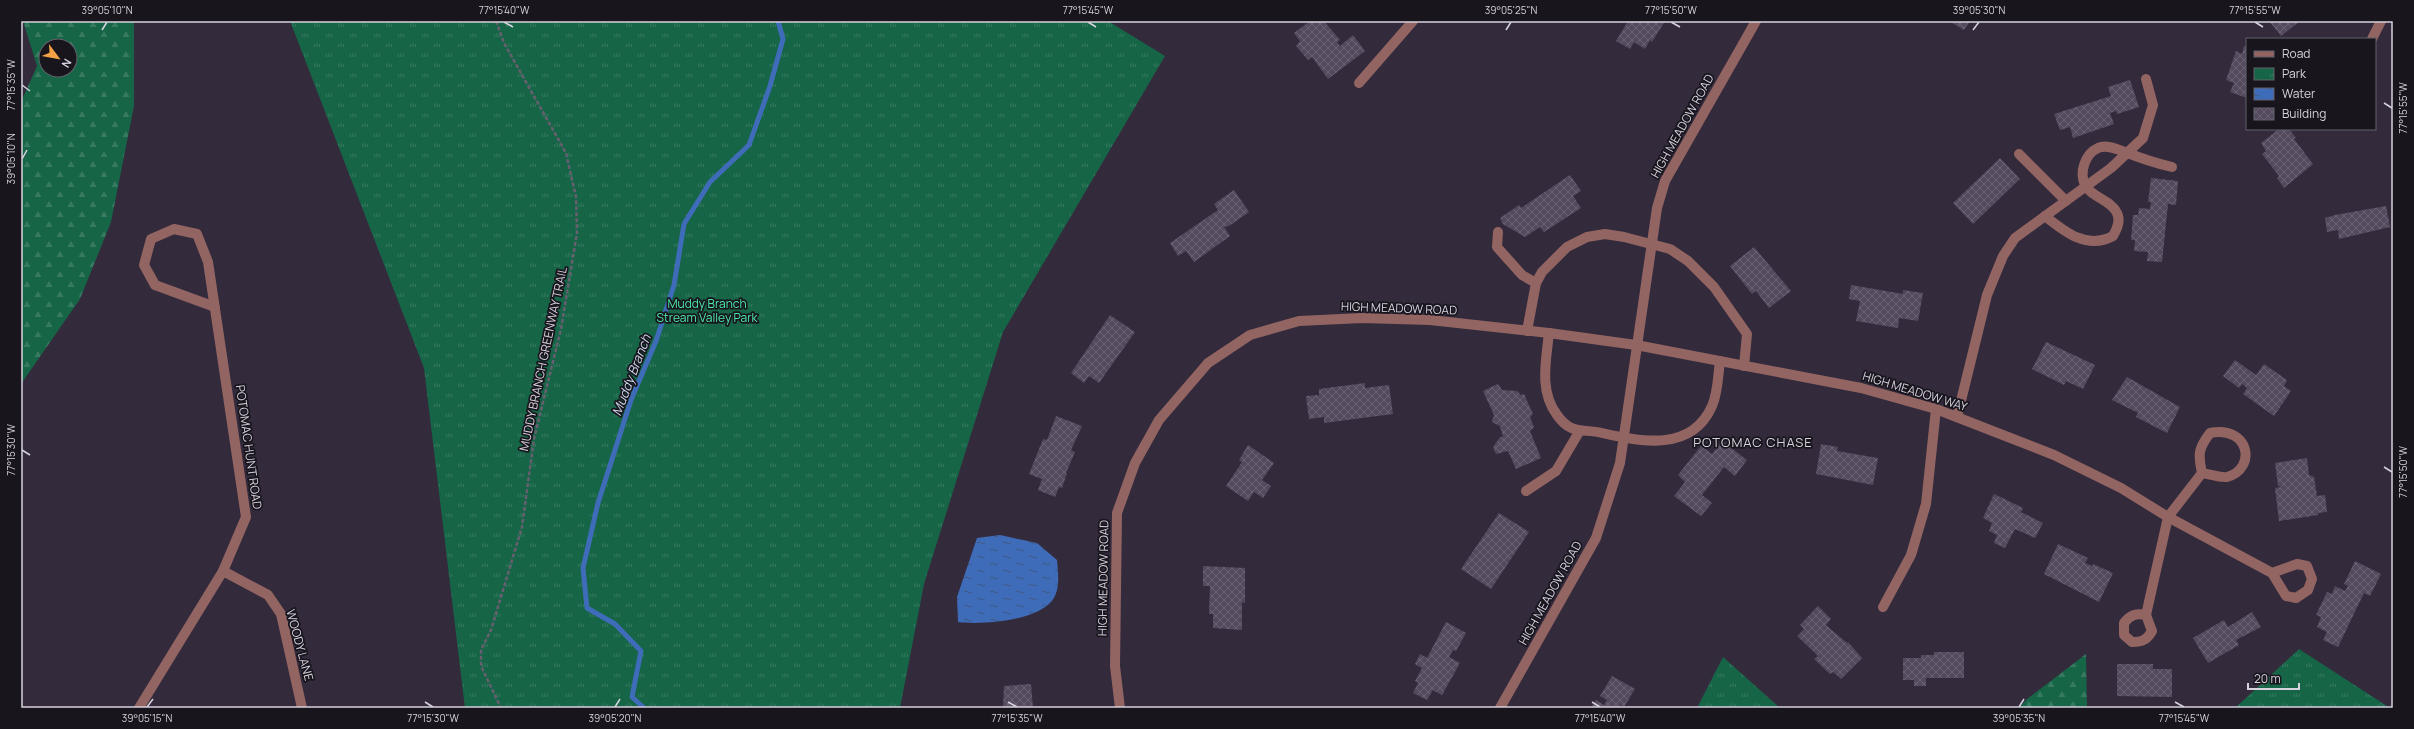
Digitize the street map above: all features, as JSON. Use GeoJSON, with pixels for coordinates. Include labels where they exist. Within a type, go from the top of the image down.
{"type":"FeatureCollection","features":[{"type":"Feature","properties":{"kind":"street"},"geometry":{"type":"LineString","coordinates":[[1359,83],[1413,21]]}},
{"type":"Feature","properties":{"kind":"street","name":"HIGH MEADOW ROAD"},"geometry":{"type":"LineString","coordinates":[[1500,708],[1596,538],[1620,463],[1651,243],[1657,208],[1665,181],[1756,21]]}},
{"type":"Feature","properties":{"kind":"street"},"geometry":{"type":"LineString","coordinates":[[2372,38],[2381,21]]}},
{"type":"Feature","properties":{"kind":"street"},"geometry":{"type":"LineString","coordinates":[[1957,417],[1993,277],[2015,238],[2128,154],[2143,138],[2153,105],[2146,79]]}},
{"type":"Feature","properties":{"kind":"street"},"geometry":{"type":"LineString","coordinates":[[2045,216],[2064,231],[2080,239],[2094,242],[2113,236],[2119,221],[2118,214],[2112,205],[2086,186],[2082,177],[2084,164],[2089,155],[2098,148],[2110,147],[2172,167]]}},
{"type":"Feature","properties":{"kind":"street"},"geometry":{"type":"LineString","coordinates":[[2019,154],[2066,201]]}},
{"type":"Feature","properties":{"kind":"street","name":"POTOMAC HUNT ROAD"},"geometry":{"type":"LineString","coordinates":[[139,708],[223,571],[246,517],[215,307],[208,262],[197,234],[174,229],[151,239],[144,264],[155,286],[215,307]]}},
{"type":"Feature","properties":{"kind":"street"},"geometry":{"type":"LineString","coordinates":[[1498,232],[1497,247],[1522,275],[1536,283]]}},
{"type":"Feature","properties":{"kind":"street"},"geometry":{"type":"LineString","coordinates":[[1527,331],[1536,283],[1542,272],[1567,246],[1587,237],[1605,234],[1651,243],[1670,249],[1688,261],[1714,287],[1747,334],[1744,366]]}},
{"type":"Feature","properties":{"kind":"street","name":"HIGH MEADOW ROAD"},"geometry":{"type":"LineString","coordinates":[[1120,708],[1115,666],[1117,513],[1135,463],[1159,420],[1208,363],[1250,335],[1299,321],[1362,318],[1430,320],[1549,333],[1636,345]]}},
{"type":"Feature","properties":{"kind":"street"},"geometry":{"type":"LineString","coordinates":[[1549,333],[1544,376],[1548,399],[1557,416],[1568,426],[1579,432],[1592,430],[1650,442],[1668,441],[1697,426],[1706,418],[1713,405],[1720,361]]}},
{"type":"Feature","properties":{"kind":"street","name":"HIGH MEADOW WAY"},"geometry":{"type":"LineString","coordinates":[[1636,345],[1861,388],[1936,409],[2054,455],[2120,488],[2168,517],[2272,573]]}},
{"type":"Feature","properties":{"kind":"street"},"geometry":{"type":"LineString","coordinates":[[1883,607],[1911,555],[1926,504],[1936,409]]}},
{"type":"Feature","properties":{"kind":"street"},"geometry":{"type":"LineString","coordinates":[[2222,431],[2239,439],[2245,450],[2245,458],[2240,468],[2227,477],[2202,474],[2198,456],[2201,445],[2210,433],[2222,431]]}},
{"type":"Feature","properties":{"kind":"street"},"geometry":{"type":"LineString","coordinates":[[1526,491],[1556,471],[1579,432]]}},
{"type":"Feature","properties":{"kind":"street"},"geometry":{"type":"LineString","coordinates":[[2146,615],[2168,517],[2202,474]]}},
{"type":"Feature","properties":{"kind":"street","name":"WOODY LANE"},"geometry":{"type":"LineString","coordinates":[[223,571],[268,595],[281,614],[302,708]]}},
{"type":"Feature","properties":{"kind":"path","name":"MUDDY BRANCH GREENWAY TRAIL"},"geometry":{"type":"LineString","coordinates":[[496,21],[504,43],[566,153],[576,197],[577,233],[561,329],[534,439],[522,526],[491,630],[481,650],[481,666],[501,708]]}},
{"type":"Feature","properties":{"kind":"green space"},"geometry":{"type":"Polygon","coordinates":[[[23,21],[134,21],[134,106],[111,222],[80,299],[21,384],[21,102],[37,66],[23,21]]]}},
{"type":"Feature","properties":{"kind":"green space","name":"Muddy Branch Stream Valley Park"},"geometry":{"type":"Polygon","coordinates":[[[290,21],[1108,21],[1165,56],[1003,332],[924,584],[900,708],[465,708],[424,368],[290,21]]]}},
{"type":"Feature","properties":{"kind":"green space"},"geometry":{"type":"Polygon","coordinates":[[[2299,649],[2390,708],[2235,708],[2299,649]]]}},
{"type":"Feature","properties":{"kind":"green space"},"geometry":{"type":"Polygon","coordinates":[[[2086,654],[2087,708],[2019,708],[2027,699],[2086,654]]]}},
{"type":"Feature","properties":{"kind":"green space"},"geometry":{"type":"Polygon","coordinates":[[[1723,657],[1780,708],[1697,708],[1723,657]]]}},
{"type":"Feature","properties":{"kind":"water"},"geometry":{"type":"Polygon","coordinates":[[[1000,535],[1037,543],[1057,560],[1058,587],[1054,598],[1051,602],[1033,614],[993,622],[958,622],[957,597],[977,538],[1000,535]]]}},
{"type":"Feature","properties":{"kind":"building"},"geometry":{"type":"Polygon","coordinates":[[[1310,21],[1324,21],[1340,40],[1337,42],[1340,46],[1353,35],[1365,51],[1328,79],[1312,57],[1308,60],[1296,46],[1300,41],[1294,33],[1310,21]]]}},
{"type":"Feature","properties":{"kind":"building"},"geometry":{"type":"Polygon","coordinates":[[[1628,21],[1665,21],[1652,42],[1650,40],[1645,49],[1634,42],[1630,49],[1616,41],[1628,21]]]}},
{"type":"Feature","properties":{"kind":"building"},"geometry":{"type":"Polygon","coordinates":[[[1949,21],[1970,21],[1964,30],[1949,21]]]}},
{"type":"Feature","properties":{"kind":"building"},"geometry":{"type":"Polygon","coordinates":[[[2269,21],[2300,21],[2281,36],[2269,21]]]}},
{"type":"Feature","properties":{"kind":"building"},"geometry":{"type":"Polygon","coordinates":[[[2244,46],[2246,47],[2246,98],[2230,92],[2234,83],[2226,80],[2236,51],[2242,54],[2244,46]]]}},
{"type":"Feature","properties":{"kind":"building"},"geometry":{"type":"Polygon","coordinates":[[[2130,80],[2139,107],[2117,114],[2116,111],[2110,113],[2114,124],[2073,138],[2070,127],[2060,130],[2054,114],[2111,96],[2108,87],[2130,80]]]}},
{"type":"Feature","properties":{"kind":"building"},"geometry":{"type":"Polygon","coordinates":[[[2278,130],[2290,130],[2296,138],[2294,139],[2313,164],[2284,188],[2277,178],[2279,176],[2262,154],[2266,151],[2261,143],[2278,130]]]}},
{"type":"Feature","properties":{"kind":"building"},"geometry":{"type":"Polygon","coordinates":[[[2000,158],[2020,179],[1973,224],[1953,203],[2000,158]]]}},
{"type":"Feature","properties":{"kind":"building"},"geometry":{"type":"Polygon","coordinates":[[[1570,175],[1581,191],[1573,196],[1581,208],[1544,232],[1540,227],[1525,237],[1503,224],[1500,218],[1519,205],[1521,208],[1570,175]]]}},
{"type":"Feature","properties":{"kind":"building"},"geometry":{"type":"Polygon","coordinates":[[[2151,178],[2178,181],[2176,205],[2168,204],[2162,262],[2147,261],[2148,252],[2134,251],[2135,240],[2131,240],[2133,215],[2138,215],[2139,208],[2150,209],[2151,202],[2148,202],[2151,178]]]}},
{"type":"Feature","properties":{"kind":"building"},"geometry":{"type":"Polygon","coordinates":[[[1234,190],[1249,212],[1229,226],[1224,227],[1230,236],[1194,262],[1186,251],[1178,256],[1170,243],[1218,210],[1214,204],[1234,190]]]}},
{"type":"Feature","properties":{"kind":"building"},"geometry":{"type":"Polygon","coordinates":[[[2386,206],[2390,227],[2339,239],[2338,230],[2327,232],[2325,218],[2386,206]]]}},
{"type":"Feature","properties":{"kind":"building"},"geometry":{"type":"Polygon","coordinates":[[[1754,247],[1791,291],[1769,308],[1756,291],[1752,294],[1730,266],[1754,247]]]}},
{"type":"Feature","properties":{"kind":"building"},"geometry":{"type":"Polygon","coordinates":[[[1851,285],[1903,294],[1903,290],[1923,293],[1918,321],[1899,318],[1898,328],[1856,321],[1860,301],[1849,299],[1851,285]]]}},
{"type":"Feature","properties":{"kind":"building"},"geometry":{"type":"Polygon","coordinates":[[[1110,315],[1135,332],[1099,383],[1089,376],[1084,383],[1071,373],[1110,315]]]}},
{"type":"Feature","properties":{"kind":"building"},"geometry":{"type":"Polygon","coordinates":[[[2046,342],[2095,365],[2083,389],[2066,381],[2064,385],[2032,369],[2046,342]]]}},
{"type":"Feature","properties":{"kind":"building"},"geometry":{"type":"Polygon","coordinates":[[[2235,360],[2256,375],[2264,364],[2287,380],[2284,386],[2291,391],[2274,416],[2243,394],[2247,388],[2242,384],[2239,388],[2223,376],[2235,360]]]}},
{"type":"Feature","properties":{"kind":"building"},"geometry":{"type":"Polygon","coordinates":[[[2127,377],[2180,407],[2167,433],[2136,417],[2138,413],[2112,400],[2127,377]]]}},
{"type":"Feature","properties":{"kind":"building"},"geometry":{"type":"Polygon","coordinates":[[[1365,383],[1365,388],[1389,385],[1393,414],[1324,423],[1324,417],[1309,419],[1306,396],[1319,395],[1319,389],[1365,383]]]}},
{"type":"Feature","properties":{"kind":"building"},"geometry":{"type":"Polygon","coordinates":[[[1498,384],[1502,390],[1517,391],[1521,395],[1524,394],[1533,414],[1530,417],[1534,427],[1530,431],[1541,458],[1516,469],[1508,451],[1496,454],[1493,447],[1500,437],[1503,437],[1500,426],[1492,422],[1494,415],[1483,391],[1498,384]]]}},
{"type":"Feature","properties":{"kind":"building"},"geometry":{"type":"Polygon","coordinates":[[[1056,416],[1082,426],[1071,450],[1075,452],[1066,473],[1062,488],[1059,487],[1055,497],[1038,490],[1042,479],[1029,474],[1043,439],[1047,440],[1056,416]]]}},
{"type":"Feature","properties":{"kind":"building"},"geometry":{"type":"Polygon","coordinates":[[[1722,441],[1747,460],[1735,476],[1724,467],[1702,495],[1712,503],[1701,516],[1674,496],[1685,482],[1678,475],[1701,446],[1712,454],[1722,441]]]}},
{"type":"Feature","properties":{"kind":"building"},"geometry":{"type":"Polygon","coordinates":[[[1821,444],[1838,447],[1837,451],[1878,458],[1873,485],[1816,474],[1821,444]]]}},
{"type":"Feature","properties":{"kind":"building"},"geometry":{"type":"Polygon","coordinates":[[[1248,445],[1274,463],[1262,480],[1271,486],[1263,498],[1254,492],[1248,501],[1226,486],[1242,462],[1239,460],[1248,445]]]}},
{"type":"Feature","properties":{"kind":"building"},"geometry":{"type":"Polygon","coordinates":[[[2307,458],[2309,475],[2314,477],[2317,496],[2325,495],[2327,512],[2318,513],[2318,515],[2279,521],[2275,488],[2282,487],[2278,486],[2275,463],[2307,458]]]}},
{"type":"Feature","properties":{"kind":"building"},"geometry":{"type":"Polygon","coordinates":[[[1994,494],[2023,508],[2021,512],[2043,523],[2035,538],[2015,529],[2005,548],[1994,543],[1997,535],[1989,531],[1992,523],[1983,518],[1994,494]]]}},
{"type":"Feature","properties":{"kind":"building"},"geometry":{"type":"Polygon","coordinates":[[[1499,513],[1529,532],[1491,589],[1461,569],[1499,513]]]}},
{"type":"Feature","properties":{"kind":"building"},"geometry":{"type":"Polygon","coordinates":[[[2058,544],[2088,558],[2085,563],[2092,566],[2093,564],[2113,573],[2099,602],[2044,574],[2058,544]]]}},
{"type":"Feature","properties":{"kind":"building"},"geometry":{"type":"Polygon","coordinates":[[[2355,561],[2381,574],[2370,596],[2364,593],[2338,647],[2323,640],[2327,632],[2317,627],[2321,617],[2316,615],[2327,592],[2332,594],[2335,586],[2345,591],[2348,586],[2344,584],[2355,561]]]}},
{"type":"Feature","properties":{"kind":"building"},"geometry":{"type":"Polygon","coordinates":[[[1203,566],[1245,568],[1245,603],[1242,602],[1242,630],[1213,628],[1213,614],[1209,614],[1210,586],[1203,586],[1203,566]]]}},
{"type":"Feature","properties":{"kind":"building"},"geometry":{"type":"Polygon","coordinates":[[[1818,606],[1831,619],[1826,625],[1847,643],[1848,642],[1862,658],[1841,679],[1833,672],[1830,674],[1814,659],[1818,656],[1797,636],[1804,629],[1800,625],[1818,606]]]}},
{"type":"Feature","properties":{"kind":"building"},"geometry":{"type":"Polygon","coordinates":[[[2252,612],[2261,627],[2236,640],[2239,645],[2208,663],[2193,638],[2224,620],[2228,627],[2252,612]]]}},
{"type":"Feature","properties":{"kind":"building"},"geometry":{"type":"Polygon","coordinates":[[[1446,622],[1466,633],[1456,651],[1453,650],[1449,657],[1460,663],[1442,695],[1433,690],[1427,700],[1413,693],[1418,683],[1415,681],[1422,668],[1415,664],[1420,654],[1427,658],[1446,622]]]}},
{"type":"Feature","properties":{"kind":"building"},"geometry":{"type":"Polygon","coordinates":[[[1934,652],[1964,652],[1964,678],[1926,678],[1926,686],[1914,686],[1914,680],[1903,680],[1903,658],[1921,658],[1921,655],[1934,655],[1934,652]]]}},
{"type":"Feature","properties":{"kind":"building"},"geometry":{"type":"Polygon","coordinates":[[[2117,664],[2153,664],[2153,669],[2172,669],[2172,697],[2117,696],[2117,664]]]}},
{"type":"Feature","properties":{"kind":"building"},"geometry":{"type":"Polygon","coordinates":[[[1612,676],[1635,689],[1624,707],[1621,705],[1619,708],[1591,708],[1596,700],[1604,705],[1607,700],[1600,696],[1612,676]]]}},
{"type":"Feature","properties":{"kind":"building"},"geometry":{"type":"Polygon","coordinates":[[[1031,684],[1033,708],[1003,708],[1004,686],[1031,684]]]}},
{"type":"Feature","properties":{"kind":"waterway","name":"Muddy Branch"},"geometry":{"type":"LineString","coordinates":[[644,708],[632,697],[641,651],[615,624],[587,608],[583,568],[598,503],[631,400],[656,341],[674,285],[684,224],[710,182],[749,145],[770,86],[783,39],[778,21]]}},
{"type":"Feature","properties":{"kind":"district","name":"POTOMAC CHASE"},"geometry":{"type":"Point","coordinates":[1753,442]}}]}
